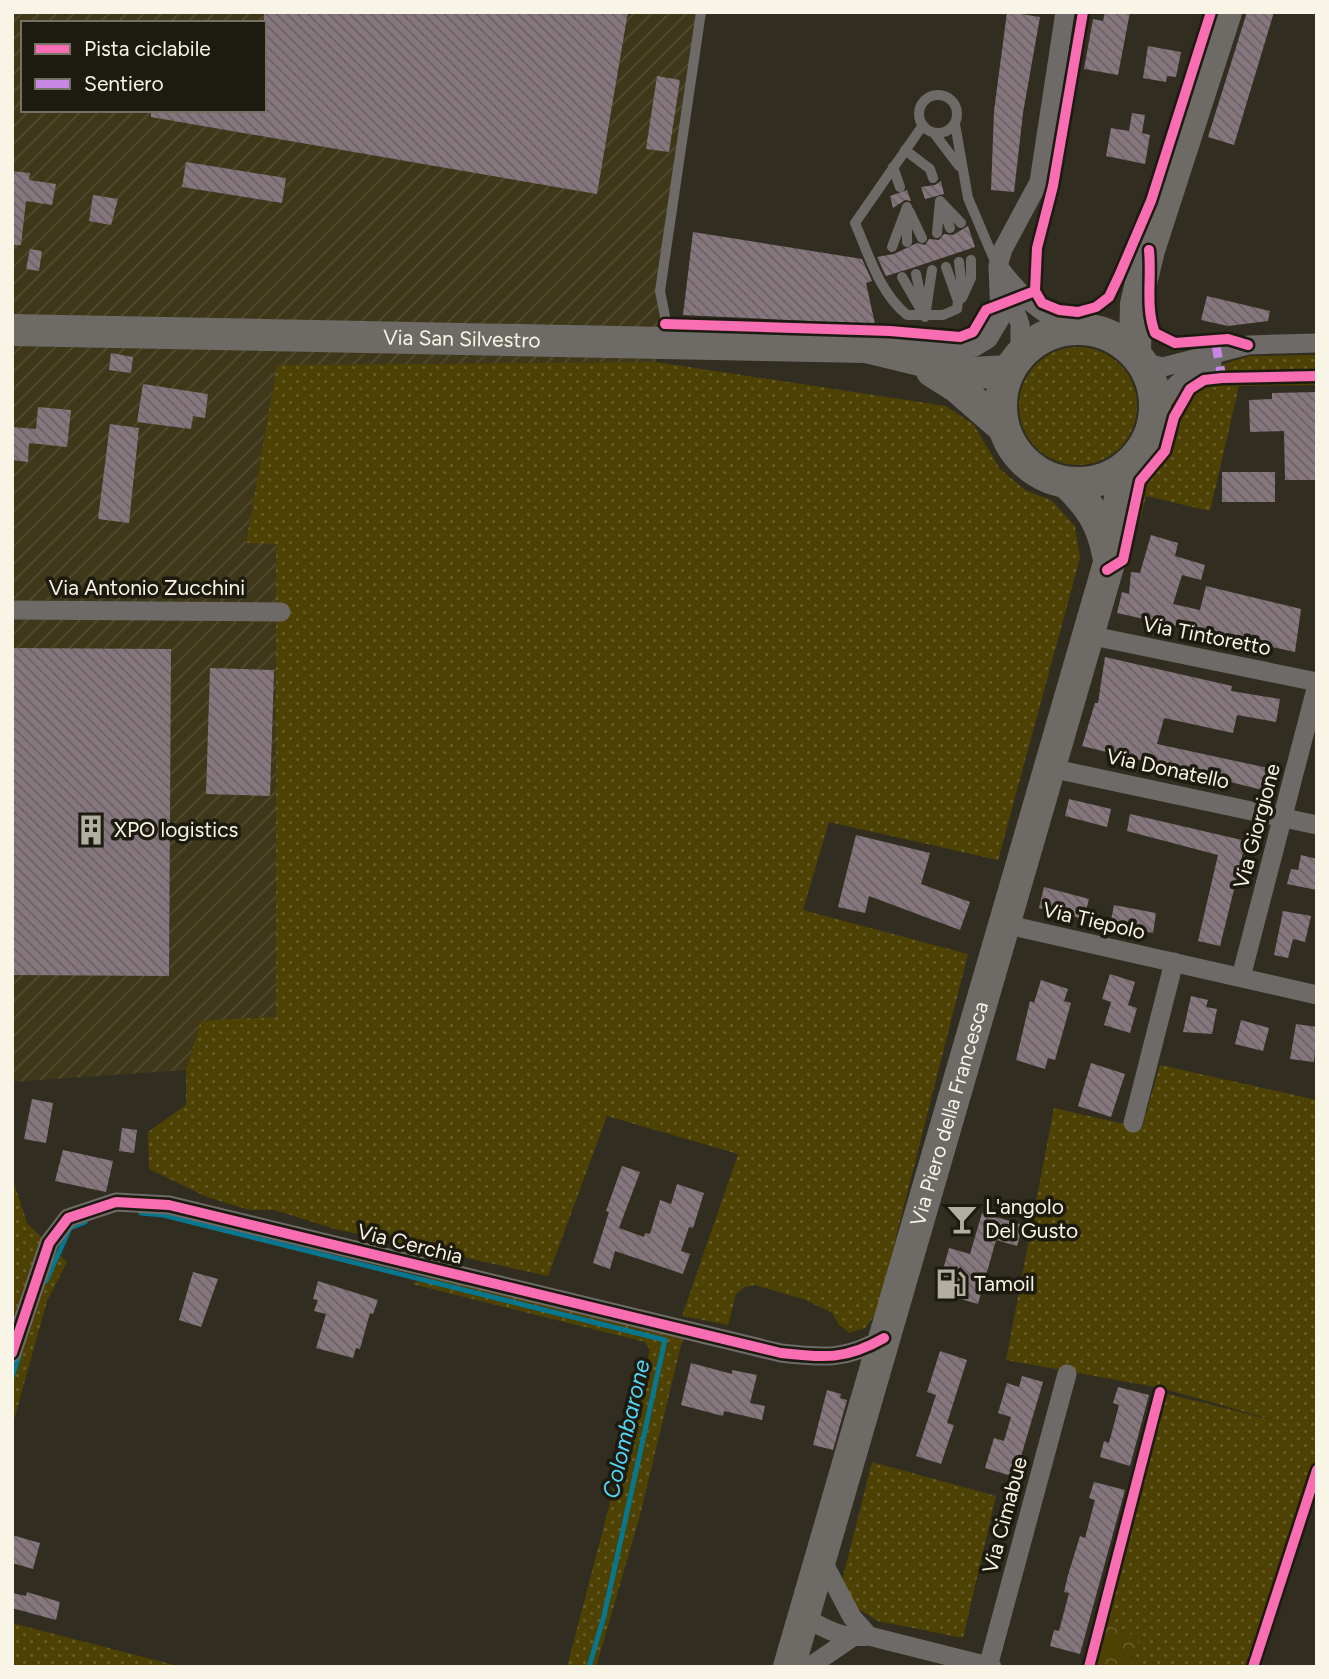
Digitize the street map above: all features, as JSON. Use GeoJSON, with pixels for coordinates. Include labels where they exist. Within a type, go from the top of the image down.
{"type":"FeatureCollection","features":[{"type":"Feature","properties":{"kind":"main road"},"geometry":{"type":"LineString","coordinates":[[1138,358],[1136,304],[1149,250],[1226,12]]}},
{"type":"Feature","properties":{"kind":"main road"},"geometry":{"type":"LineString","coordinates":[[1082,329],[1121,342],[1138,358],[1149,376],[1155,414],[1143,448],[1125,468],[1103,480],[1100,506],[1029,466],[1011,445],[1003,427],[1002,391],[1014,363],[1034,342],[1054,333],[1082,329],[1111,316],[1125,296],[1149,250]]}},
{"type":"Feature","properties":{"kind":"main road","name":"Via San Silvestro"},"geometry":{"type":"LineString","coordinates":[[12,330],[866,346],[973,373],[1014,363]]}},
{"type":"Feature","properties":{"kind":"main road","name":"Via San Silvestro"},"geometry":{"type":"LineString","coordinates":[[909,357],[957,387],[1003,427]]}},
{"type":"Feature","properties":{"kind":"main road","name":"Via Piero della Francesca"},"geometry":{"type":"LineString","coordinates":[[789,1667],[1109,563],[1100,506],[1125,468]]}},
{"type":"Feature","properties":{"kind":"street"},"geometry":{"type":"LineString","coordinates":[[866,346],[923,344],[956,351],[988,339],[1000,319],[998,266],[1003,249],[1038,182],[1065,12]]}},
{"type":"Feature","properties":{"kind":"street"},"geometry":{"type":"LineString","coordinates":[[998,266],[1025,300],[1045,316],[1082,329]]}},
{"type":"Feature","properties":{"kind":"street"},"geometry":{"type":"LineString","coordinates":[[998,266],[1020,324],[1014,363]]}},
{"type":"Feature","properties":{"kind":"street"},"geometry":{"type":"LineString","coordinates":[[1138,358],[1163,367],[1248,345],[1317,343]]}},
{"type":"Feature","properties":{"kind":"street"},"geometry":{"type":"LineString","coordinates":[[1155,414],[1163,397],[1174,384],[1248,345]]}},
{"type":"Feature","properties":{"kind":"street","name":"Via Antonio Zucchini"},"geometry":{"type":"LineString","coordinates":[[12,610],[281,612]]}},
{"type":"Feature","properties":{"kind":"street","name":"Via Tintoretto"},"geometry":{"type":"LineString","coordinates":[[1088,635],[1317,683]]}},
{"type":"Feature","properties":{"kind":"street","name":"Via Giorgione"},"geometry":{"type":"LineString","coordinates":[[1241,977],[1317,683]]}},
{"type":"Feature","properties":{"kind":"street","name":"Via Donatello"},"geometry":{"type":"LineString","coordinates":[[1050,768],[1317,825]]}},
{"type":"Feature","properties":{"kind":"street","name":"Via Tiepolo"},"geometry":{"type":"LineString","coordinates":[[1004,924],[1317,995]]}},
{"type":"Feature","properties":{"kind":"street"},"geometry":{"type":"LineString","coordinates":[[1133,1123],[1174,962]]}},
{"type":"Feature","properties":{"kind":"street","name":"Via Cerchia"},"geometry":{"type":"LineString","coordinates":[[12,1353],[49,1242],[68,1218],[116,1202],[169,1205],[780,1353],[827,1359],[861,1351],[884,1338]]}},
{"type":"Feature","properties":{"kind":"street","name":"Via Cimabue"},"geometry":{"type":"LineString","coordinates":[[989,1666],[1067,1374]]}},
{"type":"Feature","properties":{"kind":"street"},"geometry":{"type":"LineString","coordinates":[[821,1558],[858,1632]]}},
{"type":"Feature","properties":{"kind":"street"},"geometry":{"type":"LineString","coordinates":[[804,1617],[834,1616],[858,1632],[989,1666]]}},
{"type":"Feature","properties":{"kind":"street"},"geometry":{"type":"LineString","coordinates":[[808,1667],[858,1632]]}},
{"type":"Feature","properties":{"kind":"lane"},"geometry":{"type":"LineString","coordinates":[[670,342],[660,291],[701,12]]}},
{"type":"Feature","properties":{"kind":"lane"},"geometry":{"type":"LineString","coordinates":[[963,175],[948,148],[923,125],[920,108],[927,99],[936,95],[946,96],[954,103],[963,175],[974,214],[998,266]]}},
{"type":"Feature","properties":{"kind":"lane"},"geometry":{"type":"LineString","coordinates":[[934,133],[946,132],[955,124]]}},
{"type":"Feature","properties":{"kind":"lane"},"geometry":{"type":"LineString","coordinates":[[923,125],[855,223],[890,299],[907,315],[943,315],[957,309],[971,278],[971,260]]}},
{"type":"Feature","properties":{"kind":"lane"},"geometry":{"type":"LineString","coordinates":[[905,150],[930,169],[933,178]]}},
{"type":"Feature","properties":{"kind":"lane"},"geometry":{"type":"LineString","coordinates":[[894,167],[900,187]]}},
{"type":"Feature","properties":{"kind":"lane"},"geometry":{"type":"LineString","coordinates":[[940,201],[961,223]]}},
{"type":"Feature","properties":{"kind":"lane"},"geometry":{"type":"LineString","coordinates":[[940,201],[950,228]]}},
{"type":"Feature","properties":{"kind":"lane"},"geometry":{"type":"LineString","coordinates":[[937,233],[940,201]]}},
{"type":"Feature","properties":{"kind":"lane"},"geometry":{"type":"LineString","coordinates":[[907,207],[922,237]]}},
{"type":"Feature","properties":{"kind":"lane"},"geometry":{"type":"LineString","coordinates":[[907,207],[907,242]]}},
{"type":"Feature","properties":{"kind":"lane"},"geometry":{"type":"LineString","coordinates":[[892,247],[907,207]]}},
{"type":"Feature","properties":{"kind":"lane"},"geometry":{"type":"LineString","coordinates":[[959,262],[959,304]]}},
{"type":"Feature","properties":{"kind":"lane"},"geometry":{"type":"LineString","coordinates":[[946,267],[959,304]]}},
{"type":"Feature","properties":{"kind":"lane"},"geometry":{"type":"LineString","coordinates":[[925,317],[932,270]]}},
{"type":"Feature","properties":{"kind":"lane"},"geometry":{"type":"LineString","coordinates":[[916,274],[925,317]]}},
{"type":"Feature","properties":{"kind":"lane"},"geometry":{"type":"LineString","coordinates":[[902,277],[925,317]]}},
{"type":"Feature","properties":{"kind":"path"},"geometry":{"type":"LineString","coordinates":[[1253,1667],[1317,1470]]}},
{"type":"Feature","properties":{"kind":"shaded area"},"geometry":{"type":"Polygon","coordinates":[[[12,12],[700,12],[656,362],[277,365],[246,542],[276,544],[276,1018],[201,1021],[186,1070],[12,1082],[12,12]]]}},
{"type":"Feature","properties":{"kind":"green space"},"geometry":{"type":"Polygon","coordinates":[[[1078,347],[1101,351],[1120,364],[1133,383],[1137,406],[1133,429],[1120,448],[1101,461],[1078,465],[1055,461],[1036,448],[1023,429],[1019,406],[1023,383],[1036,364],[1055,351],[1078,347]]]}},
{"type":"Feature","properties":{"kind":"green space"},"geometry":{"type":"Polygon","coordinates":[[[1317,355],[1317,385],[1239,386],[1210,511],[1146,496],[1139,523],[1126,519],[1139,471],[1159,444],[1170,400],[1215,367],[1249,356],[1317,355]]]}},
{"type":"Feature","properties":{"kind":"green space"},"geometry":{"type":"Polygon","coordinates":[[[656,362],[946,406],[974,425],[1000,469],[1025,490],[1051,500],[1075,526],[1080,558],[998,860],[829,822],[803,910],[968,954],[877,1312],[865,1328],[849,1333],[839,1325],[832,1313],[806,1300],[755,1285],[745,1287],[736,1294],[728,1325],[682,1316],[738,1154],[607,1116],[548,1276],[335,1229],[275,1210],[250,1210],[207,1197],[149,1169],[148,1132],[186,1105],[186,1070],[201,1021],[276,1017],[276,544],[246,543],[277,365],[656,362]]]}},
{"type":"Feature","properties":{"kind":"green space"},"geometry":{"type":"Polygon","coordinates":[[[1160,1065],[1317,1100],[1317,1470],[1253,1667],[1130,1667],[1139,1638],[1101,1622],[1160,1392],[1284,1423],[1161,1388],[1006,1360],[1054,1108],[1142,1128],[1160,1065]]]}},
{"type":"Feature","properties":{"kind":"green space"},"geometry":{"type":"Polygon","coordinates":[[[12,1177],[27,1223],[67,1262],[47,1301],[12,1427],[12,1177]]]}},
{"type":"Feature","properties":{"kind":"green space"},"geometry":{"type":"Polygon","coordinates":[[[428,1277],[683,1337],[639,1519],[596,1667],[567,1667],[650,1350],[645,1342],[412,1284],[428,1277]]]}},
{"type":"Feature","properties":{"kind":"green space"},"geometry":{"type":"Polygon","coordinates":[[[872,1462],[996,1496],[963,1638],[878,1621],[857,1608],[842,1581],[872,1462]]]}},
{"type":"Feature","properties":{"kind":"green space"},"geometry":{"type":"Polygon","coordinates":[[[1101,1622],[1139,1638],[1130,1667],[1089,1667],[1101,1622]]]}},
{"type":"Feature","properties":{"kind":"green space"},"geometry":{"type":"Polygon","coordinates":[[[12,1623],[182,1667],[12,1667],[12,1623]]]}},
{"type":"Feature","properties":{"kind":"building"},"geometry":{"type":"Polygon","coordinates":[[[264,12],[628,12],[597,194],[151,117],[151,112],[266,112],[264,12]]]}},
{"type":"Feature","properties":{"kind":"building"},"geometry":{"type":"Polygon","coordinates":[[[1007,12],[1040,17],[1023,113],[1014,192],[991,190],[994,111],[1007,12]]]}},
{"type":"Feature","properties":{"kind":"building"},"geometry":{"type":"Polygon","coordinates":[[[1105,12],[1130,12],[1118,75],[1084,69],[1093,19],[1103,21],[1105,12]]]}},
{"type":"Feature","properties":{"kind":"building"},"geometry":{"type":"Polygon","coordinates":[[[1247,12],[1274,12],[1234,145],[1208,137],[1247,12]]]}},
{"type":"Feature","properties":{"kind":"building"},"geometry":{"type":"Polygon","coordinates":[[[1148,46],[1181,52],[1176,77],[1167,76],[1166,82],[1143,78],[1148,46]]]}},
{"type":"Feature","properties":{"kind":"building"},"geometry":{"type":"Polygon","coordinates":[[[657,76],[680,80],[669,152],[646,149],[657,76]]]}},
{"type":"Feature","properties":{"kind":"building"},"geometry":{"type":"Polygon","coordinates":[[[1132,113],[1145,115],[1142,133],[1150,135],[1145,164],[1106,156],[1111,128],[1129,131],[1132,113]]]}},
{"type":"Feature","properties":{"kind":"building"},"geometry":{"type":"Polygon","coordinates":[[[186,162],[286,178],[282,203],[182,187],[186,162]]]}},
{"type":"Feature","properties":{"kind":"building"},"geometry":{"type":"Polygon","coordinates":[[[12,171],[30,173],[29,180],[56,184],[52,205],[26,201],[21,245],[12,245],[12,171]]]}},
{"type":"Feature","properties":{"kind":"building"},"geometry":{"type":"Polygon","coordinates":[[[941,181],[944,194],[925,199],[921,187],[935,185],[941,181]]]}},
{"type":"Feature","properties":{"kind":"building"},"geometry":{"type":"Polygon","coordinates":[[[907,190],[911,201],[905,200],[893,208],[890,196],[907,190]]]}},
{"type":"Feature","properties":{"kind":"building"},"geometry":{"type":"Polygon","coordinates":[[[93,195],[118,199],[111,225],[89,221],[93,195]]]}},
{"type":"Feature","properties":{"kind":"building"},"geometry":{"type":"Polygon","coordinates":[[[968,226],[975,247],[886,276],[877,257],[894,254],[917,243],[925,245],[929,239],[939,240],[944,234],[953,235],[968,226]]]}},
{"type":"Feature","properties":{"kind":"building"},"geometry":{"type":"Polygon","coordinates":[[[693,232],[862,259],[872,281],[866,283],[875,324],[683,315],[693,232]]]}},
{"type":"Feature","properties":{"kind":"building"},"geometry":{"type":"Polygon","coordinates":[[[30,249],[42,251],[39,271],[26,269],[30,249]]]}},
{"type":"Feature","properties":{"kind":"building"},"geometry":{"type":"Polygon","coordinates":[[[1207,296],[1270,311],[1268,321],[1228,326],[1201,320],[1207,296]]]}},
{"type":"Feature","properties":{"kind":"building"},"geometry":{"type":"Polygon","coordinates":[[[111,353],[133,357],[131,373],[109,370],[111,353]]]}},
{"type":"Feature","properties":{"kind":"building"},"geometry":{"type":"Polygon","coordinates":[[[143,384],[208,394],[205,418],[193,416],[191,429],[137,422],[143,384]]]}},
{"type":"Feature","properties":{"kind":"building"},"geometry":{"type":"Polygon","coordinates":[[[1317,392],[1317,480],[1285,480],[1284,431],[1250,432],[1249,400],[1272,399],[1272,393],[1317,392]]]}},
{"type":"Feature","properties":{"kind":"building"},"geometry":{"type":"Polygon","coordinates":[[[38,407],[71,410],[67,447],[29,443],[28,462],[12,460],[12,427],[36,429],[38,407]]]}},
{"type":"Feature","properties":{"kind":"building"},"geometry":{"type":"Polygon","coordinates":[[[110,424],[139,428],[129,523],[98,519],[110,424]]]}},
{"type":"Feature","properties":{"kind":"building"},"geometry":{"type":"Polygon","coordinates":[[[1222,472],[1275,472],[1275,502],[1222,502],[1222,472]]]}},
{"type":"Feature","properties":{"kind":"building"},"geometry":{"type":"Polygon","coordinates":[[[1151,535],[1178,543],[1175,556],[1205,565],[1201,580],[1182,575],[1173,604],[1200,610],[1206,586],[1301,609],[1295,652],[1117,613],[1122,592],[1129,594],[1131,572],[1140,573],[1151,535]]]}},
{"type":"Feature","properties":{"kind":"building","name":"XPO logistics"},"geometry":{"type":"Polygon","coordinates":[[[12,648],[171,649],[169,976],[12,975],[12,648]]]}},
{"type":"Feature","properties":{"kind":"building"},"geometry":{"type":"Polygon","coordinates":[[[1105,657],[1232,686],[1231,691],[1280,699],[1276,722],[1237,715],[1233,733],[1164,718],[1157,744],[1268,768],[1263,790],[1082,746],[1095,703],[1098,703],[1105,657]]]}},
{"type":"Feature","properties":{"kind":"building"},"geometry":{"type":"Polygon","coordinates":[[[210,668],[274,670],[270,796],[206,794],[210,668]]]}},
{"type":"Feature","properties":{"kind":"building"},"geometry":{"type":"Polygon","coordinates":[[[1069,799],[1111,809],[1107,827],[1065,816],[1069,799]]]}},
{"type":"Feature","properties":{"kind":"building"},"geometry":{"type":"Polygon","coordinates":[[[1130,814],[1246,841],[1220,946],[1198,941],[1218,855],[1127,831],[1130,814]]]}},
{"type":"Feature","properties":{"kind":"building"},"geometry":{"type":"Polygon","coordinates":[[[856,835],[930,853],[921,884],[970,902],[960,930],[869,896],[865,913],[838,907],[856,835]]]}},
{"type":"Feature","properties":{"kind":"building"},"geometry":{"type":"Polygon","coordinates":[[[1301,855],[1317,859],[1317,890],[1287,884],[1291,869],[1298,870],[1301,855]]]}},
{"type":"Feature","properties":{"kind":"building"},"geometry":{"type":"Polygon","coordinates":[[[1044,887],[1089,899],[1084,919],[1039,908],[1044,887]]]}},
{"type":"Feature","properties":{"kind":"building"},"geometry":{"type":"Polygon","coordinates":[[[1114,905],[1156,913],[1153,933],[1110,925],[1114,905]]]}},
{"type":"Feature","properties":{"kind":"building"},"geometry":{"type":"Polygon","coordinates":[[[1283,911],[1311,916],[1305,942],[1293,939],[1288,958],[1274,955],[1283,911]]]}},
{"type":"Feature","properties":{"kind":"building"},"geometry":{"type":"Polygon","coordinates":[[[1110,974],[1135,982],[1128,1005],[1137,1008],[1130,1033],[1104,1025],[1111,1002],[1102,999],[1110,974]]]}},
{"type":"Feature","properties":{"kind":"building"},"geometry":{"type":"Polygon","coordinates":[[[1041,980],[1068,989],[1064,1001],[1071,1003],[1055,1060],[1048,1058],[1045,1069],[1016,1060],[1030,1001],[1034,1003],[1041,980]]]}},
{"type":"Feature","properties":{"kind":"building"},"geometry":{"type":"Polygon","coordinates":[[[1191,996],[1208,1000],[1206,1007],[1217,1009],[1212,1034],[1183,1032],[1191,996]]]}},
{"type":"Feature","properties":{"kind":"building"},"geometry":{"type":"Polygon","coordinates":[[[1241,1020],[1269,1028],[1263,1051],[1235,1044],[1241,1020]]]}},
{"type":"Feature","properties":{"kind":"building"},"geometry":{"type":"Polygon","coordinates":[[[1296,1024],[1317,1027],[1314,1062],[1290,1059],[1296,1024]]]}},
{"type":"Feature","properties":{"kind":"building"},"geometry":{"type":"Polygon","coordinates":[[[1091,1063],[1125,1074],[1111,1117],[1078,1106],[1091,1063]]]}},
{"type":"Feature","properties":{"kind":"building"},"geometry":{"type":"Polygon","coordinates":[[[32,1099],[53,1103],[46,1143],[24,1139],[32,1099]]]}},
{"type":"Feature","properties":{"kind":"building"},"geometry":{"type":"Polygon","coordinates":[[[122,1128],[137,1130],[134,1153],[119,1151],[122,1128]]]}},
{"type":"Feature","properties":{"kind":"building"},"geometry":{"type":"Polygon","coordinates":[[[63,1150],[113,1161],[106,1192],[55,1181],[63,1150]]]}},
{"type":"Feature","properties":{"kind":"building"},"geometry":{"type":"Polygon","coordinates":[[[622,1166],[640,1172],[619,1228],[644,1237],[645,1233],[650,1234],[660,1200],[671,1204],[677,1184],[704,1193],[693,1228],[689,1227],[681,1251],[690,1254],[683,1274],[615,1251],[610,1269],[593,1263],[609,1212],[606,1211],[622,1166]]]}},
{"type":"Feature","properties":{"kind":"building"},"geometry":{"type":"Polygon","coordinates":[[[982,1213],[1023,1225],[1017,1246],[996,1240],[978,1304],[937,1292],[949,1248],[970,1254],[982,1213]]]}},
{"type":"Feature","properties":{"kind":"building"},"geometry":{"type":"Polygon","coordinates":[[[193,1272],[218,1279],[201,1327],[179,1320],[193,1272]]]}},
{"type":"Feature","properties":{"kind":"building"},"geometry":{"type":"Polygon","coordinates":[[[318,1281],[378,1300],[373,1314],[370,1313],[360,1349],[356,1348],[353,1358],[316,1348],[326,1314],[314,1311],[318,1300],[313,1299],[318,1281]]]}},
{"type":"Feature","properties":{"kind":"building"},"geometry":{"type":"Polygon","coordinates":[[[940,1351],[967,1360],[947,1423],[954,1425],[941,1464],[916,1456],[936,1395],[927,1392],[940,1351]]]}},
{"type":"Feature","properties":{"kind":"building"},"geometry":{"type":"Polygon","coordinates":[[[691,1363],[732,1374],[732,1370],[757,1375],[750,1403],[765,1406],[762,1420],[724,1411],[723,1416],[681,1405],[691,1363]]]}},
{"type":"Feature","properties":{"kind":"building"},"geometry":{"type":"Polygon","coordinates":[[[1022,1376],[1043,1382],[1015,1477],[985,1468],[994,1438],[1004,1441],[1011,1417],[998,1413],[1007,1383],[1019,1387],[1022,1376]]]}},
{"type":"Feature","properties":{"kind":"building"},"geometry":{"type":"Polygon","coordinates":[[[1118,1387],[1149,1395],[1130,1466],[1100,1457],[1104,1441],[1109,1443],[1119,1405],[1113,1403],[1118,1387]]]}},
{"type":"Feature","properties":{"kind":"building"},"geometry":{"type":"Polygon","coordinates":[[[827,1390],[841,1394],[840,1398],[847,1400],[833,1450],[813,1445],[827,1390]]]}},
{"type":"Feature","properties":{"kind":"building"},"geometry":{"type":"Polygon","coordinates":[[[1094,1482],[1125,1490],[1080,1654],[1050,1646],[1054,1630],[1059,1631],[1069,1593],[1064,1592],[1080,1536],[1085,1538],[1095,1500],[1089,1498],[1094,1482]]]}},
{"type":"Feature","properties":{"kind":"building"},"geometry":{"type":"Polygon","coordinates":[[[12,1535],[40,1543],[33,1569],[12,1563],[12,1535]]]}},
{"type":"Feature","properties":{"kind":"building"},"geometry":{"type":"Polygon","coordinates":[[[27,1592],[60,1602],[56,1620],[12,1608],[12,1593],[26,1596],[27,1592]]]}},
{"type":"Feature","properties":{"kind":"waterway","name":"Colombarone"},"geometry":{"type":"LineString","coordinates":[[141,1213],[163,1215],[665,1340],[604,1616],[589,1667]]}},
{"type":"Feature","properties":{"kind":"waterway","name":"Colombarone"},"geometry":{"type":"LineString","coordinates":[[46,1281],[70,1228],[85,1222]]}},
{"type":"Feature","properties":{"kind":"waterway","name":"Colombarone"},"geometry":{"type":"LineString","coordinates":[[12,1377],[19,1356]]}},
{"type":"Feature","properties":{"kind":"marked path"},"geometry":{"type":"LineString","coordinates":[[1215,340],[1222,378]]}},
{"type":"Feature","properties":{"kind":"cycle path"},"geometry":{"type":"LineString","coordinates":[[1083,12],[1053,186],[1037,248],[1035,291],[1042,303],[1059,310],[1078,312],[1096,307],[1109,297],[1119,276],[1151,201],[1211,12]]}},
{"type":"Feature","properties":{"kind":"cycle path"},"geometry":{"type":"LineString","coordinates":[[1149,250],[1149,303],[1155,333],[1175,343],[1228,339],[1248,345]]}},
{"type":"Feature","properties":{"kind":"cycle path"},"geometry":{"type":"LineString","coordinates":[[665,324],[890,331],[960,337],[973,332],[986,310],[1035,291]]}},
{"type":"Feature","properties":{"kind":"cycle path"},"geometry":{"type":"LineString","coordinates":[[1107,570],[1123,560],[1140,481],[1165,451],[1174,417],[1190,389],[1204,380],[1222,378],[1317,376]]}},
{"type":"Feature","properties":{"kind":"cycle path"},"geometry":{"type":"LineString","coordinates":[[12,1353],[49,1243],[68,1218],[116,1202],[169,1205],[781,1353],[834,1356],[858,1350],[884,1338]]}},
{"type":"Feature","properties":{"kind":"cycle path"},"geometry":{"type":"LineString","coordinates":[[1089,1667],[1160,1392]]}},
{"type":"Feature","properties":{"kind":"cycle path"},"geometry":{"type":"LineString","coordinates":[[1253,1667],[1317,1470]]}},
{"type":"Feature","properties":{"kind":"place","name":"XPO logistics"},"geometry":{"type":"Point","coordinates":[91,830]}},
{"type":"Feature","properties":{"kind":"place","name":"L'angolo Del Gusto"},"geometry":{"type":"Point","coordinates":[962,1219]}},
{"type":"Feature","properties":{"kind":"place","name":"Tamoil"},"geometry":{"type":"Point","coordinates":[951,1284]}}]}
